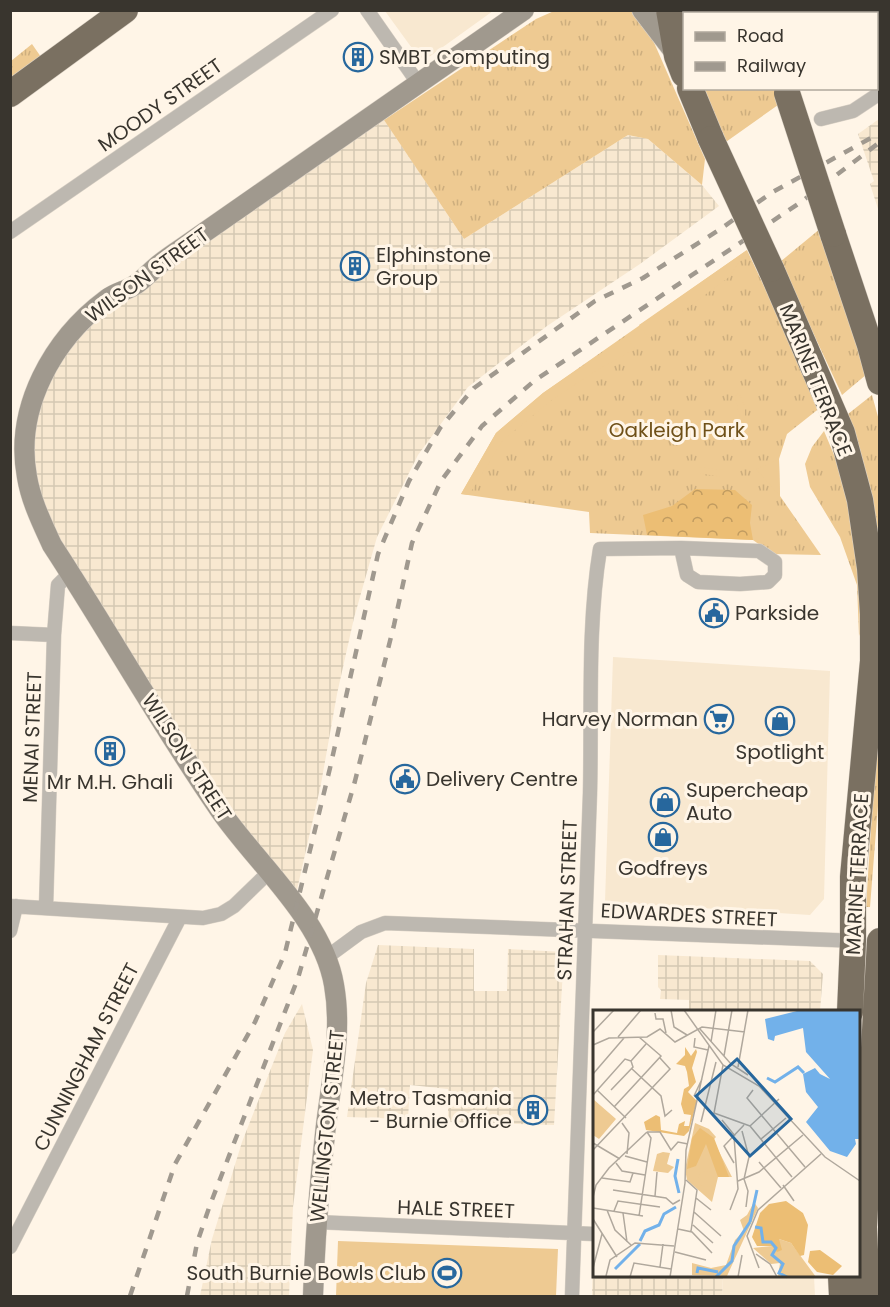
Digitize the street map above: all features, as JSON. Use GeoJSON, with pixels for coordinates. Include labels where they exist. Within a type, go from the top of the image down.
{"type":"FeatureCollection","features":[{"type":"Feature","properties":{"kind":"highway"},"geometry":{"type":"LineString","coordinates":[[10,94],[125,10]]}},
{"type":"Feature","properties":{"kind":"highway"},"geometry":{"type":"LineString","coordinates":[[669,10],[681,65]]}},
{"type":"Feature","properties":{"kind":"highway","name":"MARINE TERRACE"},"geometry":{"type":"LineString","coordinates":[[691,90],[842,433],[860,500],[870,568],[873,661],[853,877],[850,1010]]}},
{"type":"Feature","properties":{"kind":"highway"},"geometry":{"type":"LineString","coordinates":[[786,91],[870,345],[879,382]]}},
{"type":"Feature","properties":{"kind":"highway","name":"MARINE TERRACE"},"geometry":{"type":"LineString","coordinates":[[867,1296],[864,1227],[879,942]]}},
{"type":"Feature","properties":{"kind":"highway"},"geometry":{"type":"LineString","coordinates":[[841,1277],[842,1296]]}},
{"type":"Feature","properties":{"kind":"street","name":"MOODY STREET"},"geometry":{"type":"LineString","coordinates":[[10,232],[332,10]]}},
{"type":"Feature","properties":{"kind":"street"},"geometry":{"type":"LineString","coordinates":[[367,10],[418,83]]}},
{"type":"Feature","properties":{"kind":"street","name":"WILSON STREET"},"geometry":{"type":"LineString","coordinates":[[327,957],[305,917],[221,812],[52,545],[36,509],[27,477],[24,448],[27,425],[38,386],[56,351],[86,317],[107,298],[134,286],[163,262],[524,10]]}},
{"type":"Feature","properties":{"kind":"street"},"geometry":{"type":"LineString","coordinates":[[642,10],[681,65]]}},
{"type":"Feature","properties":{"kind":"street"},"geometry":{"type":"LineString","coordinates":[[821,119],[853,111],[879,93]]}},
{"type":"Feature","properties":{"kind":"street","name":"STRAHAN STREET"},"geometry":{"type":"LineString","coordinates":[[572,1296],[591,758],[592,620],[594,585],[600,549],[681,548],[759,551],[775,562],[776,575],[768,582],[740,584],[698,582],[687,575],[681,548]]}},
{"type":"Feature","properties":{"kind":"street","name":"MENAI STREET"},"geometry":{"type":"LineString","coordinates":[[46,908],[54,635],[58,585],[70,573]]}},
{"type":"Feature","properties":{"kind":"street"},"geometry":{"type":"LineString","coordinates":[[10,633],[54,635]]}},
{"type":"Feature","properties":{"kind":"street"},"geometry":{"type":"LineString","coordinates":[[10,931],[13,906],[203,918],[221,914],[234,906],[268,873]]}},
{"type":"Feature","properties":{"kind":"street","name":"CUNNINGHAM STREET"},"geometry":{"type":"LineString","coordinates":[[10,1247],[180,917]]}},
{"type":"Feature","properties":{"kind":"street","name":"EDWARDES STREET"},"geometry":{"type":"LineString","coordinates":[[327,957],[361,932],[385,923],[879,942]]}},
{"type":"Feature","properties":{"kind":"street","name":"WELLINGTON STREET"},"geometry":{"type":"LineString","coordinates":[[313,1296],[316,1222],[334,1069],[338,1014],[327,957]]}},
{"type":"Feature","properties":{"kind":"street","name":"HALE STREET"},"geometry":{"type":"LineString","coordinates":[[316,1222],[593,1234]]}},
{"type":"Feature","properties":{"kind":"shaded area"},"geometry":{"type":"Polygon","coordinates":[[[385,11],[493,11],[422,62],[385,11]]]}},
{"type":"Feature","properties":{"kind":"shaded area"},"geometry":{"type":"Polygon","coordinates":[[[379,112],[464,239],[628,135],[648,139],[702,185],[719,206],[640,264],[547,326],[468,387],[418,455],[377,537],[354,618],[337,694],[321,784],[294,903],[52,545],[24,448],[68,336],[379,112]]]}},
{"type":"Feature","properties":{"kind":"shaded area"},"geometry":{"type":"Polygon","coordinates":[[[879,119],[879,212],[870,184],[874,181],[858,134],[879,119]]]}},
{"type":"Feature","properties":{"kind":"shaded area"},"geometry":{"type":"Polygon","coordinates":[[[613,657],[830,671],[824,899],[810,915],[605,902],[613,657]]]}},
{"type":"Feature","properties":{"kind":"shaded area"},"geometry":{"type":"Polygon","coordinates":[[[378,945],[474,949],[474,991],[507,991],[508,949],[564,952],[554,1125],[448,1122],[448,1089],[410,1085],[408,1119],[347,1117],[366,983],[378,945]]]}},
{"type":"Feature","properties":{"kind":"shaded area"},"geometry":{"type":"Polygon","coordinates":[[[658,955],[810,961],[823,974],[820,1010],[689,1010],[689,1000],[660,999],[661,990],[658,987],[658,955]]]}},
{"type":"Feature","properties":{"kind":"shaded area"},"geometry":{"type":"Polygon","coordinates":[[[302,1004],[313,1050],[293,1207],[289,1296],[200,1296],[212,1239],[242,1142],[285,1033],[302,1004]]]}},
{"type":"Feature","properties":{"kind":"shaded area"},"geometry":{"type":"Polygon","coordinates":[[[593,1253],[593,1277],[723,1277],[722,1296],[592,1296],[593,1253]]]}},
{"type":"Feature","properties":{"kind":"shaded area"},"geometry":{"type":"Polygon","coordinates":[[[723,1277],[814,1277],[815,1296],[722,1296],[723,1277]]]}},
{"type":"Feature","properties":{"kind":"green space"},"geometry":{"type":"Polygon","coordinates":[[[757,10],[757,12],[684,12],[757,10]]]}},
{"type":"Feature","properties":{"kind":"green space"},"geometry":{"type":"Polygon","coordinates":[[[554,11],[637,11],[645,22],[705,159],[702,185],[648,139],[628,135],[464,239],[384,120],[536,19],[554,11]]]}},
{"type":"Feature","properties":{"kind":"green space"},"geometry":{"type":"Polygon","coordinates":[[[32,44],[41,57],[11,79],[11,61],[32,44]]]}},
{"type":"Feature","properties":{"kind":"green space"},"geometry":{"type":"Polygon","coordinates":[[[705,90],[774,90],[778,105],[723,144],[705,90]]]}},
{"type":"Feature","properties":{"kind":"green space"},"geometry":{"type":"Polygon","coordinates":[[[821,228],[867,374],[842,395],[780,262],[821,228]]]}},
{"type":"Feature","properties":{"kind":"green space","name":"Oakleigh Park"},"geometry":{"type":"Polygon","coordinates":[[[747,250],[821,407],[787,434],[779,459],[780,496],[821,555],[772,554],[753,540],[590,533],[589,512],[461,494],[496,433],[543,393],[747,250]]]}},
{"type":"Feature","properties":{"kind":"green space"},"geometry":{"type":"Polygon","coordinates":[[[747,250],[729,277],[665,322],[649,339],[639,325],[747,250]]]}},
{"type":"Feature","properties":{"kind":"green space"},"geometry":{"type":"Polygon","coordinates":[[[626,336],[635,349],[597,370],[553,399],[503,440],[469,495],[461,494],[496,433],[543,393],[626,336]]]}},
{"type":"Feature","properties":{"kind":"green space"},"geometry":{"type":"Polygon","coordinates":[[[739,393],[745,407],[745,420],[740,419],[735,396],[739,393]]]}},
{"type":"Feature","properties":{"kind":"green space"},"geometry":{"type":"Polygon","coordinates":[[[872,395],[880,424],[879,563],[867,493],[848,414],[872,395]]]}},
{"type":"Feature","properties":{"kind":"green space"},"geometry":{"type":"Polygon","coordinates":[[[824,431],[840,469],[855,529],[863,627],[859,636],[857,585],[840,537],[810,487],[805,464],[812,447],[824,431]]]}},
{"type":"Feature","properties":{"kind":"green space"},"geometry":{"type":"Polygon","coordinates":[[[779,459],[780,496],[756,469],[779,459]]]}},
{"type":"Feature","properties":{"kind":"green space"},"geometry":{"type":"Polygon","coordinates":[[[698,467],[723,470],[723,477],[697,473],[698,467]]]}},
{"type":"Feature","properties":{"kind":"green space"},"geometry":{"type":"Polygon","coordinates":[[[695,489],[735,490],[752,505],[750,523],[753,540],[647,535],[643,515],[672,506],[695,489]]]}},
{"type":"Feature","properties":{"kind":"green space"},"geometry":{"type":"Polygon","coordinates":[[[879,700],[879,793],[870,907],[866,907],[879,700]]]}},
{"type":"Feature","properties":{"kind":"green space","name":"South Burnie Bowls Club"},"geometry":{"type":"Polygon","coordinates":[[[338,1241],[558,1249],[556,1296],[336,1296],[338,1241]]]}},
{"type":"Feature","properties":{"kind":"railway"},"geometry":{"type":"LineString","coordinates":[[130,1296],[175,1164],[255,1022],[285,953],[330,768],[378,554],[409,481],[440,428],[474,388],[595,301],[643,278],[719,230],[771,193],[880,133]]}},
{"type":"Feature","properties":{"kind":"railway"},"geometry":{"type":"LineString","coordinates":[[187,1296],[197,1243],[210,1205],[298,978],[355,781],[412,543],[441,481],[482,426],[534,381],[801,202],[880,142]]}},
{"type":"Feature","properties":{"kind":"place","name":"SMBT Computing"},"geometry":{"type":"Point","coordinates":[358,57]}},
{"type":"Feature","properties":{"kind":"place","name":"Elphinstone Group"},"geometry":{"type":"Point","coordinates":[355,266]}},
{"type":"Feature","properties":{"kind":"place","name":"Parkside"},"geometry":{"type":"Point","coordinates":[714,613]}},
{"type":"Feature","properties":{"kind":"place","name":"Harvey Norman"},"geometry":{"type":"Point","coordinates":[719,719]}},
{"type":"Feature","properties":{"kind":"place","name":"Spotlight"},"geometry":{"type":"Point","coordinates":[780,721]}},
{"type":"Feature","properties":{"kind":"place","name":"Mr M.H. Ghali"},"geometry":{"type":"Point","coordinates":[110,751]}},
{"type":"Feature","properties":{"kind":"place","name":"Delivery Centre"},"geometry":{"type":"Point","coordinates":[405,779]}},
{"type":"Feature","properties":{"kind":"place","name":"Supercheap Auto"},"geometry":{"type":"Point","coordinates":[665,802]}},
{"type":"Feature","properties":{"kind":"place","name":"Godfreys"},"geometry":{"type":"Point","coordinates":[663,837]}},
{"type":"Feature","properties":{"kind":"place","name":"Metro Tasmania - Burnie Office"},"geometry":{"type":"Point","coordinates":[533,1110]}},
{"type":"Feature","properties":{"kind":"place","name":"South Burnie Bowls Club"},"geometry":{"type":"Point","coordinates":[447,1273]}}]}
